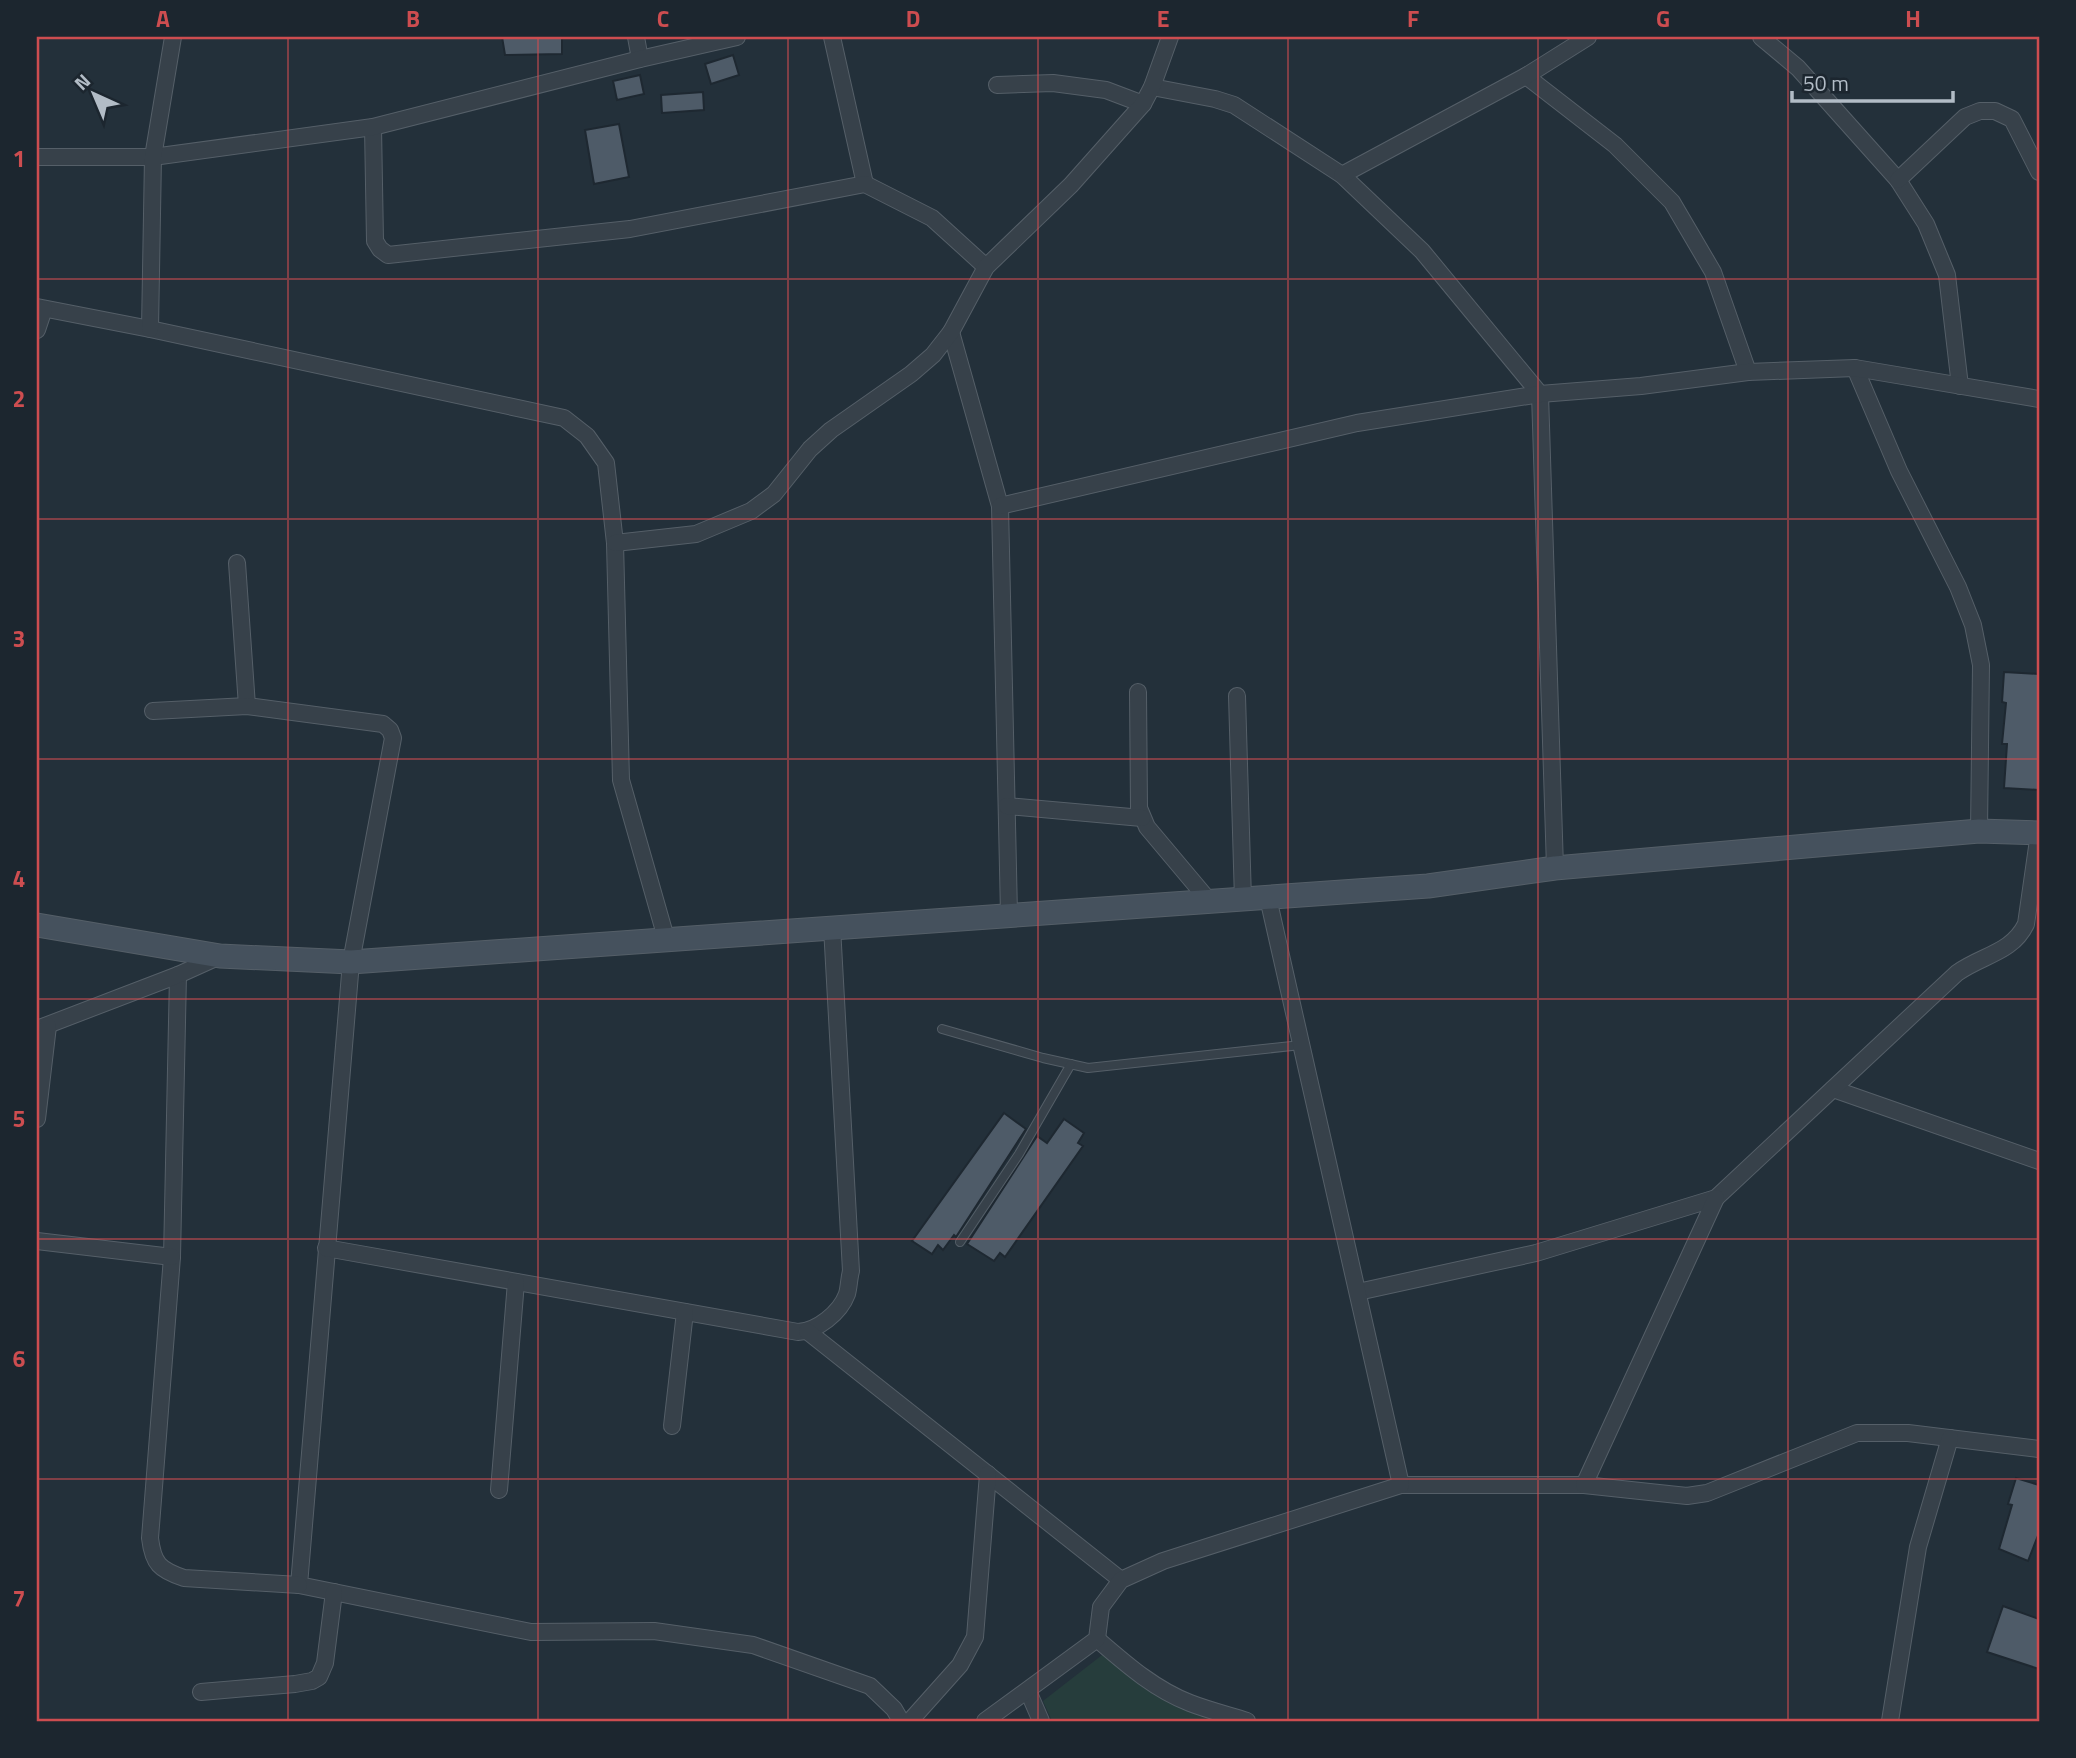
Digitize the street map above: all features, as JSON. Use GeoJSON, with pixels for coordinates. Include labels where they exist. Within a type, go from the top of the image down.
{"type":"FeatureCollection","features":[{"type":"Feature","properties":{"kind":"street"},"geometry":{"type":"LineString","coordinates":[[150,328],[153,157],[173,37]]}},
{"type":"Feature","properties":{"kind":"street"},"geometry":{"type":"LineString","coordinates":[[636,37],[640,59]]}},
{"type":"Feature","properties":{"kind":"street"},"geometry":{"type":"LineString","coordinates":[[37,157],[153,157],[373,127],[737,37]]}},
{"type":"Feature","properties":{"kind":"street"},"geometry":{"type":"LineString","coordinates":[[832,37],[865,184]]}},
{"type":"Feature","properties":{"kind":"street"},"geometry":{"type":"LineString","coordinates":[[615,543],[696,534],[751,512],[774,494],[810,449],[831,430],[911,374],[933,355],[951,332],[986,267],[1070,186],[1143,104],[1153,87],[1170,37]]}},
{"type":"Feature","properties":{"kind":"street"},"geometry":{"type":"LineString","coordinates":[[1342,175],[1526,76],[1588,37]]}},
{"type":"Feature","properties":{"kind":"street"},"geometry":{"type":"LineString","coordinates":[[1761,37],[1798,68],[1898,180],[1926,224],[1947,275],[1960,386]]}},
{"type":"Feature","properties":{"kind":"street"},"geometry":{"type":"LineString","coordinates":[[1526,76],[1615,145],[1672,202],[1713,271],[1748,372]]}},
{"type":"Feature","properties":{"kind":"street"},"geometry":{"type":"LineString","coordinates":[[997,85],[1053,83],[1106,90],[1143,104]]}},
{"type":"Feature","properties":{"kind":"street"},"geometry":{"type":"LineString","coordinates":[[1153,87],[1215,99],[1234,106],[1342,175],[1422,251],[1540,394],[1555,868]]}},
{"type":"Feature","properties":{"kind":"street"},"geometry":{"type":"LineString","coordinates":[[1898,180],[1965,117],[1980,111],[1995,111],[2012,119],[2039,172]]}},
{"type":"Feature","properties":{"kind":"street"},"geometry":{"type":"LineString","coordinates":[[373,127],[375,241],[388,255],[630,229],[865,184],[932,218],[986,267]]}},
{"type":"Feature","properties":{"kind":"street"},"geometry":{"type":"LineString","coordinates":[[37,330],[40,308],[150,328],[564,418],[587,436],[606,463],[615,543],[621,780],[666,938]]}},
{"type":"Feature","properties":{"kind":"street"},"geometry":{"type":"LineString","coordinates":[[951,332],[1000,506],[1009,914]]}},
{"type":"Feature","properties":{"kind":"street"},"geometry":{"type":"LineString","coordinates":[[1855,368],[1899,471],[1958,587],[1973,625],[1981,665],[1979,831]]}},
{"type":"Feature","properties":{"kind":"street"},"geometry":{"type":"LineString","coordinates":[[1000,506],[1357,423],[1540,394],[1642,386],[1748,372],[1855,368],[2039,399]]}},
{"type":"Feature","properties":{"kind":"street"},"geometry":{"type":"LineString","coordinates":[[237,563],[247,706]]}},
{"type":"Feature","properties":{"kind":"street"},"geometry":{"type":"LineString","coordinates":[[1138,692],[1139,808],[1142,818],[1210,902]]}},
{"type":"Feature","properties":{"kind":"street"},"geometry":{"type":"LineString","coordinates":[[1237,696],[1243,900]]}},
{"type":"Feature","properties":{"kind":"street"},"geometry":{"type":"LineString","coordinates":[[153,712],[247,706],[383,724],[390,730],[393,738],[351,962],[299,1585]]}},
{"type":"Feature","properties":{"kind":"street"},"geometry":{"type":"LineString","coordinates":[[1007,806],[1142,818]]}},
{"type":"Feature","properties":{"kind":"street"},"geometry":{"type":"LineString","coordinates":[[37,925],[220,956],[351,962],[1427,886],[1555,868],[1979,831],[2039,833],[2026,923],[2021,936],[2011,945],[1973,961],[1957,973],[1716,1198],[1584,1485]]}},
{"type":"Feature","properties":{"kind":"street"},"geometry":{"type":"LineString","coordinates":[[1268,898],[1401,1485]]}},
{"type":"Feature","properties":{"kind":"street"},"geometry":{"type":"LineString","coordinates":[[326,1248],[798,1332],[821,1324],[847,1294],[851,1271],[832,927]]}},
{"type":"Feature","properties":{"kind":"street"},"geometry":{"type":"LineString","coordinates":[[37,1119],[42,1027],[220,956]]}},
{"type":"Feature","properties":{"kind":"street"},"geometry":{"type":"LineString","coordinates":[[178,975],[172,1256],[150,1538],[152,1554],[167,1572],[184,1578],[299,1585],[531,1632],[654,1631],[752,1645],[870,1686],[883,1696],[901,1721]]}},
{"type":"Feature","properties":{"kind":"street"},"geometry":{"type":"LineString","coordinates":[[1833,1089],[2039,1161]]}},
{"type":"Feature","properties":{"kind":"street"},"geometry":{"type":"LineString","coordinates":[[1358,1292],[1536,1253],[1716,1198]]}},
{"type":"Feature","properties":{"kind":"street"},"geometry":{"type":"LineString","coordinates":[[37,1241],[172,1256]]}},
{"type":"Feature","properties":{"kind":"street"},"geometry":{"type":"LineString","coordinates":[[499,1490],[516,1282]]}},
{"type":"Feature","properties":{"kind":"street"},"geometry":{"type":"LineString","coordinates":[[672,1426],[685,1312]]}},
{"type":"Feature","properties":{"kind":"street"},"geometry":{"type":"LineString","coordinates":[[807,1331],[1121,1580]]}},
{"type":"Feature","properties":{"kind":"street"},"geometry":{"type":"LineString","coordinates":[[985,1721],[1097,1639],[1101,1607],[1121,1580],[1163,1561],[1401,1485],[1584,1485],[1687,1496],[1729,1486],[1857,1433],[1908,1433],[2039,1449]]}},
{"type":"Feature","properties":{"kind":"street"},"geometry":{"type":"LineString","coordinates":[[1890,1721],[1918,1547],[1950,1438]]}},
{"type":"Feature","properties":{"kind":"street"},"geometry":{"type":"LineString","coordinates":[[910,1721],[960,1665],[975,1637],[988,1474]]}},
{"type":"Feature","properties":{"kind":"street"},"geometry":{"type":"LineString","coordinates":[[201,1692],[295,1684],[319,1677],[325,1663],[334,1592]]}},
{"type":"Feature","properties":{"kind":"street"},"geometry":{"type":"LineString","coordinates":[[1097,1639],[1157,1687],[1189,1703],[1247,1721]]}},
{"type":"Feature","properties":{"kind":"street"},"geometry":{"type":"LineString","coordinates":[[1028,1691],[1041,1721]]}},
{"type":"Feature","properties":{"kind":"lane"},"geometry":{"type":"LineString","coordinates":[[942,1029],[1088,1068],[1301,1045]]}},
{"type":"Feature","properties":{"kind":"lane"},"geometry":{"type":"LineString","coordinates":[[961,1242],[1019,1154],[1071,1064]]}},
{"type":"Feature","properties":{"kind":"green space"},"geometry":{"type":"Polygon","coordinates":[[[1106,1652],[1183,1709],[1222,1721],[1052,1721],[1043,1701],[1106,1652]]]}},
{"type":"Feature","properties":{"kind":"building"},"geometry":{"type":"Polygon","coordinates":[[[502,37],[562,37],[562,54],[505,55],[502,37]]]}},
{"type":"Feature","properties":{"kind":"building"},"geometry":{"type":"Polygon","coordinates":[[[733,55],[739,75],[711,84],[705,64],[733,55]]]}},
{"type":"Feature","properties":{"kind":"building"},"geometry":{"type":"Polygon","coordinates":[[[640,75],[644,94],[617,100],[613,81],[640,75]]]}},
{"type":"Feature","properties":{"kind":"building"},"geometry":{"type":"Polygon","coordinates":[[[703,92],[704,110],[662,113],[661,95],[703,92]]]}},
{"type":"Feature","properties":{"kind":"building"},"geometry":{"type":"Polygon","coordinates":[[[619,124],[629,177],[594,184],[585,130],[619,124]]]}},
{"type":"Feature","properties":{"kind":"building"},"geometry":{"type":"Polygon","coordinates":[[[2004,672],[2039,674],[2039,790],[2004,788],[2007,744],[2002,744],[2006,703],[2002,702],[2004,672]]]}},
{"type":"Feature","properties":{"kind":"building"},"geometry":{"type":"Polygon","coordinates":[[[1004,1113],[1026,1129],[956,1237],[954,1235],[943,1250],[938,1245],[932,1254],[912,1241],[1004,1113]]]}},
{"type":"Feature","properties":{"kind":"building"},"geometry":{"type":"Polygon","coordinates":[[[1064,1119],[1084,1133],[1078,1143],[1083,1146],[1005,1257],[1000,1253],[994,1261],[967,1244],[1037,1136],[1047,1143],[1064,1119]]]}},
{"type":"Feature","properties":{"kind":"building"},"geometry":{"type":"Polygon","coordinates":[[[2016,1478],[2039,1485],[2039,1533],[2028,1561],[1999,1549],[2012,1505],[2008,1504],[2016,1478]]]}},
{"type":"Feature","properties":{"kind":"building"},"geometry":{"type":"Polygon","coordinates":[[[2003,1606],[2039,1619],[2039,1669],[1987,1652],[2003,1606]]]}}]}
